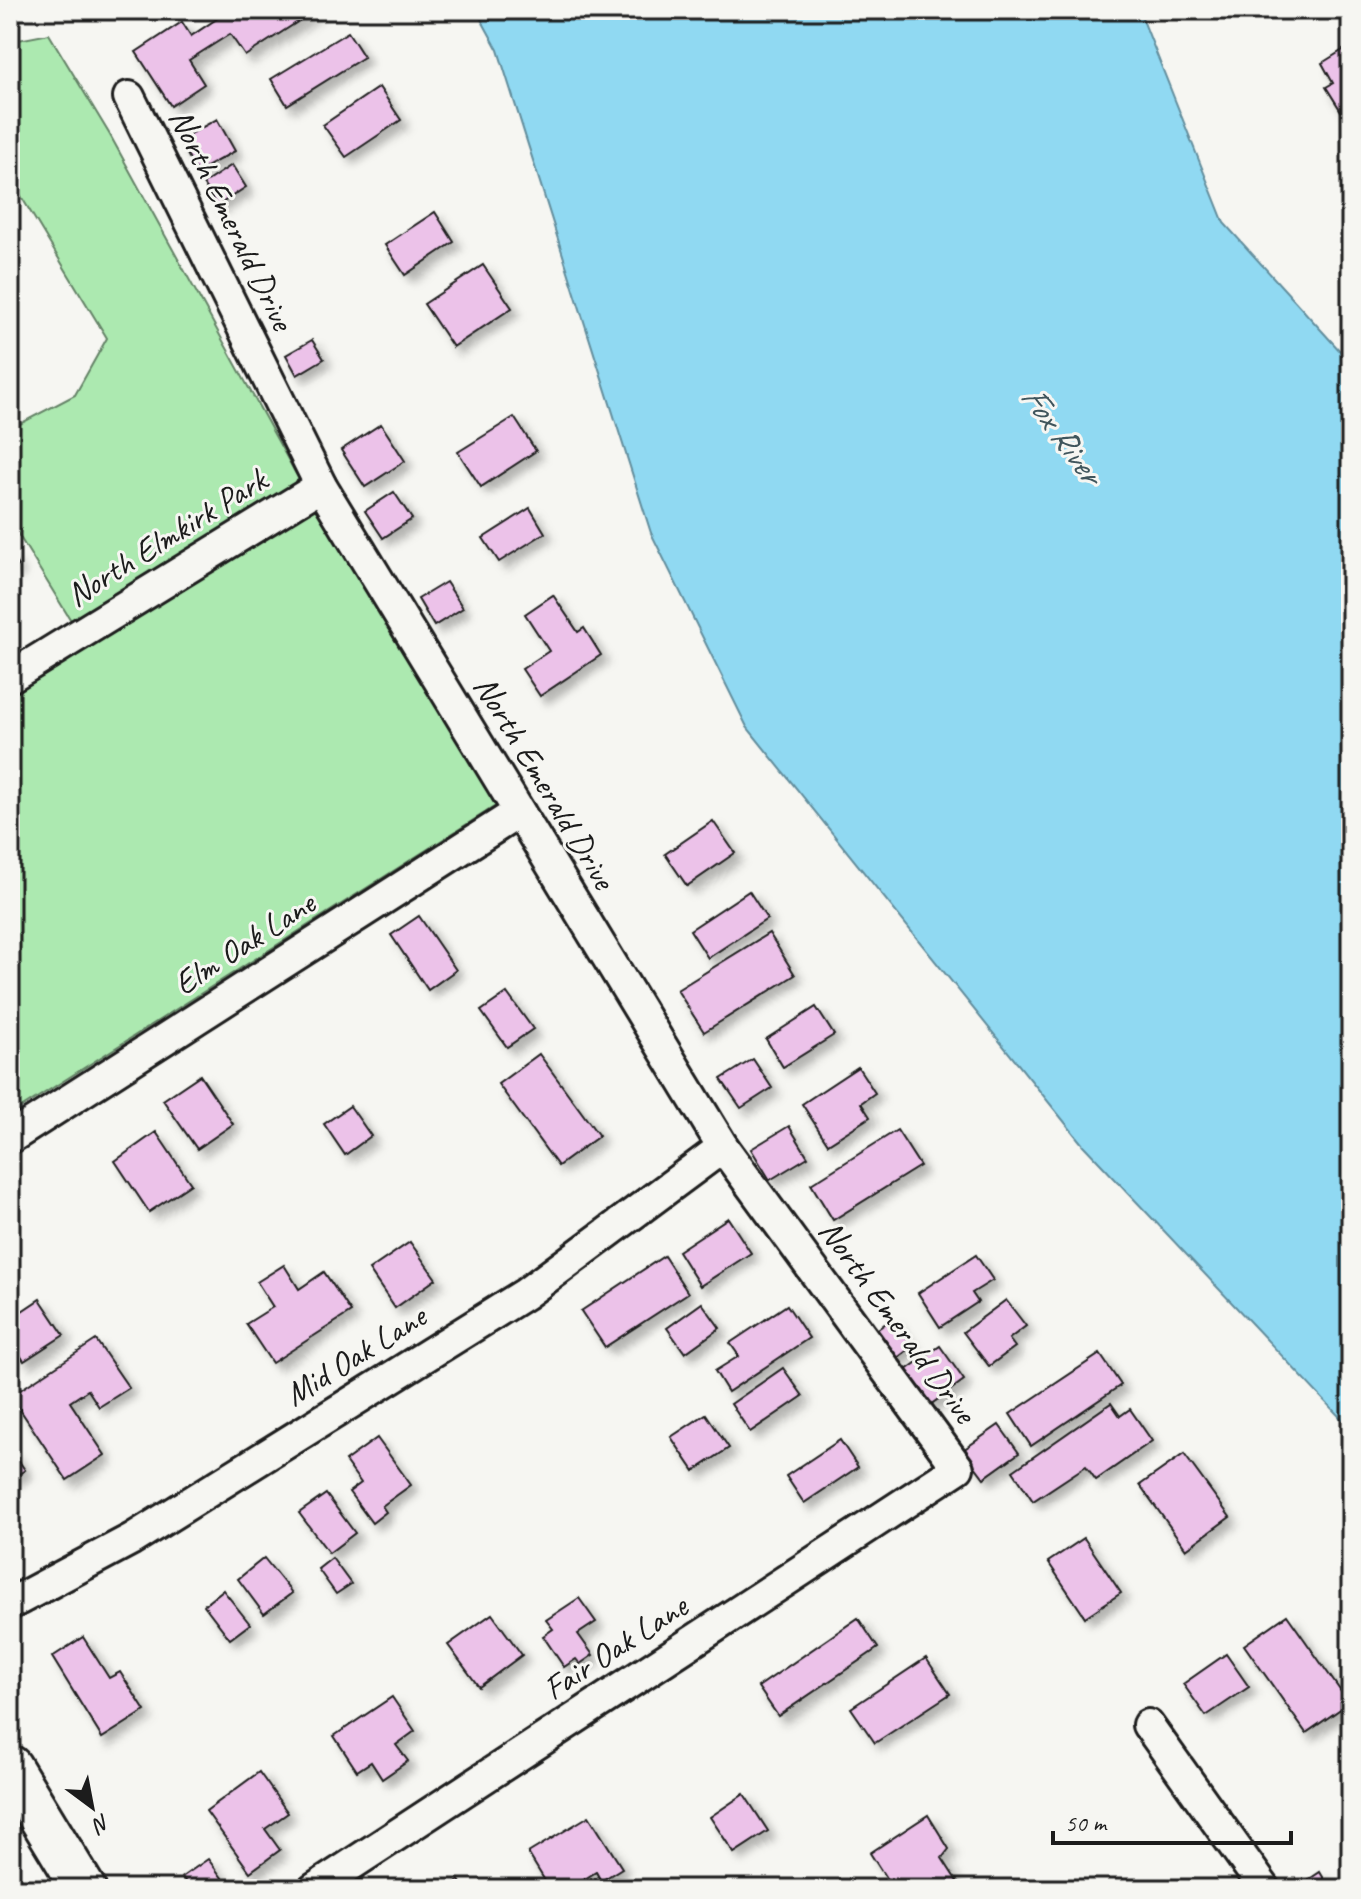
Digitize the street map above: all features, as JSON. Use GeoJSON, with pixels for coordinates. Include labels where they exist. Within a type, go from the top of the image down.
{"type":"FeatureCollection","features":[{"type":"Feature","properties":{"kind":"street","name":"North Emerald Drive"},"geometry":{"type":"LineString","coordinates":[[129,97],[321,486],[723,1147],[958,1468]]}},
{"type":"Feature","properties":{"kind":"street","name":"North Elmkirk Park"},"geometry":{"type":"LineString","coordinates":[[10,677],[321,486]]}},
{"type":"Feature","properties":{"kind":"street","name":"Elm Oak Lane"},"geometry":{"type":"LineString","coordinates":[[10,1138],[519,812]]}},
{"type":"Feature","properties":{"kind":"street","name":"Mid Oak Lane"},"geometry":{"type":"LineString","coordinates":[[10,1604],[132,1539],[525,1294],[723,1147]]}},
{"type":"Feature","properties":{"kind":"street","name":"Fair Oak Lane"},"geometry":{"type":"LineString","coordinates":[[314,1889],[958,1468]]}},
{"type":"Feature","properties":{"kind":"street"},"geometry":{"type":"LineString","coordinates":[[1148,1725],[1265,1889]]}},
{"type":"Feature","properties":{"kind":"street"},"geometry":{"type":"LineString","coordinates":[[10,1767],[84,1889]]}},
{"type":"Feature","properties":{"kind":"green space"},"geometry":{"type":"Polygon","coordinates":[[[49,34],[110,135],[296,474],[497,805],[10,1115],[10,695],[86,645],[10,521],[10,429],[75,395],[107,338],[10,178],[13,41],[49,34]]]}},
{"type":"Feature","properties":{"kind":"water","name":"Fox River"},"geometry":{"type":"Polygon","coordinates":[[[476,10],[1139,10],[1224,223],[1351,363],[1351,1429],[1083,1145],[747,727],[651,533],[498,50],[476,10]]]}},
{"type":"Feature","properties":{"kind":"building"},"geometry":{"type":"Polygon","coordinates":[[[230,10],[316,10],[245,56],[230,34],[189,60],[204,84],[171,106],[136,52],[182,22],[191,36],[230,10]]]}},
{"type":"Feature","properties":{"kind":"building"},"geometry":{"type":"Polygon","coordinates":[[[348,32],[364,57],[287,105],[271,79],[348,32]]]}},
{"type":"Feature","properties":{"kind":"building"},"geometry":{"type":"Polygon","coordinates":[[[1351,45],[1351,109],[1349,106],[1341,111],[1326,87],[1333,83],[1322,63],[1351,45]]]}},
{"type":"Feature","properties":{"kind":"building"},"geometry":{"type":"Polygon","coordinates":[[[379,87],[401,120],[346,157],[323,125],[379,87]]]}},
{"type":"Feature","properties":{"kind":"building"},"geometry":{"type":"Polygon","coordinates":[[[217,119],[235,151],[197,172],[179,140],[217,119]]]}},
{"type":"Feature","properties":{"kind":"building"},"geometry":{"type":"Polygon","coordinates":[[[232,165],[246,187],[217,206],[203,184],[232,165]]]}},
{"type":"Feature","properties":{"kind":"building"},"geometry":{"type":"Polygon","coordinates":[[[435,212],[454,242],[405,275],[385,245],[435,212]]]}},
{"type":"Feature","properties":{"kind":"building"},"geometry":{"type":"Polygon","coordinates":[[[483,265],[512,308],[453,347],[424,304],[483,265]]]}},
{"type":"Feature","properties":{"kind":"building"},"geometry":{"type":"Polygon","coordinates":[[[312,340],[324,359],[297,375],[286,355],[312,340]]]}},
{"type":"Feature","properties":{"kind":"building"},"geometry":{"type":"Polygon","coordinates":[[[514,417],[536,451],[481,487],[458,452],[514,417]]]}},
{"type":"Feature","properties":{"kind":"building"},"geometry":{"type":"Polygon","coordinates":[[[381,424],[405,461],[365,487],[341,450],[381,424]]]}},
{"type":"Feature","properties":{"kind":"building"},"geometry":{"type":"Polygon","coordinates":[[[394,492],[412,519],[383,538],[365,511],[394,492]]]}},
{"type":"Feature","properties":{"kind":"building"},"geometry":{"type":"Polygon","coordinates":[[[530,508],[545,533],[499,562],[483,538],[530,508]]]}},
{"type":"Feature","properties":{"kind":"building"},"geometry":{"type":"Polygon","coordinates":[[[10,554],[18,566],[10,571],[10,554]]]}},
{"type":"Feature","properties":{"kind":"building"},"geometry":{"type":"Polygon","coordinates":[[[446,582],[463,608],[434,626],[418,599],[446,582]]]}},
{"type":"Feature","properties":{"kind":"building"},"geometry":{"type":"Polygon","coordinates":[[[553,595],[578,632],[584,628],[601,655],[540,696],[522,669],[549,651],[525,614],[553,595]]]}},
{"type":"Feature","properties":{"kind":"building"},"geometry":{"type":"Polygon","coordinates":[[[713,821],[735,853],[687,886],[665,854],[713,821]]]}},
{"type":"Feature","properties":{"kind":"building"},"geometry":{"type":"Polygon","coordinates":[[[749,891],[767,919],[708,958],[690,930],[749,891]]]}},
{"type":"Feature","properties":{"kind":"building"},"geometry":{"type":"Polygon","coordinates":[[[419,916],[456,970],[428,990],[391,935],[419,916]]]}},
{"type":"Feature","properties":{"kind":"building"},"geometry":{"type":"Polygon","coordinates":[[[769,933],[795,975],[704,1032],[677,990],[769,933]]]}},
{"type":"Feature","properties":{"kind":"building"},"geometry":{"type":"Polygon","coordinates":[[[507,993],[533,1029],[507,1047],[481,1011],[507,993]]]}},
{"type":"Feature","properties":{"kind":"building"},"geometry":{"type":"Polygon","coordinates":[[[816,1007],[834,1035],[783,1067],[766,1039],[816,1007]]]}},
{"type":"Feature","properties":{"kind":"building"},"geometry":{"type":"Polygon","coordinates":[[[539,1054],[599,1136],[558,1166],[498,1084],[539,1054]]]}},
{"type":"Feature","properties":{"kind":"building"},"geometry":{"type":"Polygon","coordinates":[[[753,1059],[772,1088],[741,1108],[721,1079],[753,1059]]]}},
{"type":"Feature","properties":{"kind":"building"},"geometry":{"type":"Polygon","coordinates":[[[858,1067],[875,1093],[861,1103],[870,1117],[828,1144],[802,1104],[858,1067]]]}},
{"type":"Feature","properties":{"kind":"building"},"geometry":{"type":"Polygon","coordinates":[[[200,1075],[233,1124],[197,1149],[163,1100],[200,1075]]]}},
{"type":"Feature","properties":{"kind":"building"},"geometry":{"type":"Polygon","coordinates":[[[350,1106],[371,1136],[345,1155],[324,1124],[350,1106]]]}},
{"type":"Feature","properties":{"kind":"building"},"geometry":{"type":"Polygon","coordinates":[[[789,1126],[808,1157],[770,1180],[751,1149],[789,1126]]]}},
{"type":"Feature","properties":{"kind":"building"},"geometry":{"type":"Polygon","coordinates":[[[897,1130],[920,1166],[833,1220],[811,1184],[897,1130]]]}},
{"type":"Feature","properties":{"kind":"building"},"geometry":{"type":"Polygon","coordinates":[[[156,1132],[191,1184],[149,1212],[115,1161],[156,1132]]]}},
{"type":"Feature","properties":{"kind":"building"},"geometry":{"type":"Polygon","coordinates":[[[728,1218],[751,1253],[700,1286],[678,1251],[728,1218]]]}},
{"type":"Feature","properties":{"kind":"building"},"geometry":{"type":"Polygon","coordinates":[[[410,1242],[436,1279],[395,1308],[369,1270],[410,1242]]]}},
{"type":"Feature","properties":{"kind":"building"},"geometry":{"type":"Polygon","coordinates":[[[976,1255],[993,1280],[972,1293],[978,1302],[940,1327],[918,1293],[976,1255]]]}},
{"type":"Feature","properties":{"kind":"building"},"geometry":{"type":"Polygon","coordinates":[[[664,1256],[688,1293],[605,1347],[581,1311],[664,1256]]]}},
{"type":"Feature","properties":{"kind":"building"},"geometry":{"type":"Polygon","coordinates":[[[284,1265],[299,1289],[324,1272],[351,1312],[272,1363],[246,1324],[273,1307],[257,1282],[284,1265]]]}},
{"type":"Feature","properties":{"kind":"building"},"geometry":{"type":"Polygon","coordinates":[[[40,1299],[64,1335],[24,1361],[10,1340],[10,1319],[40,1299]]]}},
{"type":"Feature","properties":{"kind":"building"},"geometry":{"type":"Polygon","coordinates":[[[1006,1300],[1026,1326],[1009,1339],[1015,1347],[989,1366],[963,1332],[1006,1300]]]}},
{"type":"Feature","properties":{"kind":"building"},"geometry":{"type":"Polygon","coordinates":[[[702,1303],[720,1328],[685,1353],[667,1328],[702,1303]]]}},
{"type":"Feature","properties":{"kind":"building"},"geometry":{"type":"Polygon","coordinates":[[[787,1305],[809,1338],[728,1392],[715,1371],[739,1356],[730,1343],[787,1305]]]}},
{"type":"Feature","properties":{"kind":"building"},"geometry":{"type":"Polygon","coordinates":[[[893,1318],[913,1346],[892,1362],[871,1334],[893,1318]]]}},
{"type":"Feature","properties":{"kind":"building"},"geometry":{"type":"Polygon","coordinates":[[[96,1340],[129,1388],[99,1407],[88,1390],[70,1402],[105,1455],[67,1480],[11,1396],[96,1340]]]}},
{"type":"Feature","properties":{"kind":"building"},"geometry":{"type":"Polygon","coordinates":[[[940,1346],[964,1380],[930,1405],[906,1370],[940,1346]]]}},
{"type":"Feature","properties":{"kind":"building"},"geometry":{"type":"Polygon","coordinates":[[[1100,1354],[1121,1385],[1031,1446],[1010,1414],[1100,1354]]]}},
{"type":"Feature","properties":{"kind":"building"},"geometry":{"type":"Polygon","coordinates":[[[783,1368],[803,1396],[750,1432],[731,1404],[783,1368]]]}},
{"type":"Feature","properties":{"kind":"building"},"geometry":{"type":"Polygon","coordinates":[[[1111,1403],[1120,1416],[1130,1409],[1152,1441],[1096,1480],[1086,1466],[1033,1501],[1013,1471],[1111,1403]]]}},
{"type":"Feature","properties":{"kind":"building"},"geometry":{"type":"Polygon","coordinates":[[[706,1414],[729,1448],[694,1471],[671,1437],[706,1414]]]}},
{"type":"Feature","properties":{"kind":"building"},"geometry":{"type":"Polygon","coordinates":[[[999,1425],[1019,1453],[984,1478],[963,1450],[999,1425]]]}},
{"type":"Feature","properties":{"kind":"building"},"geometry":{"type":"Polygon","coordinates":[[[377,1438],[411,1485],[382,1506],[386,1512],[372,1523],[349,1492],[361,1483],[345,1461],[377,1438]]]}},
{"type":"Feature","properties":{"kind":"building"},"geometry":{"type":"Polygon","coordinates":[[[840,1440],[858,1467],[804,1503],[786,1476],[840,1440]]]}},
{"type":"Feature","properties":{"kind":"building"},"geometry":{"type":"Polygon","coordinates":[[[10,1448],[25,1470],[10,1480],[10,1448]]]}},
{"type":"Feature","properties":{"kind":"building"},"geometry":{"type":"Polygon","coordinates":[[[1184,1454],[1230,1517],[1186,1549],[1140,1485],[1184,1454]]]}},
{"type":"Feature","properties":{"kind":"building"},"geometry":{"type":"Polygon","coordinates":[[[326,1494],[355,1533],[329,1553],[299,1513],[326,1494]]]}},
{"type":"Feature","properties":{"kind":"building"},"geometry":{"type":"Polygon","coordinates":[[[1084,1538],[1121,1593],[1085,1617],[1048,1562],[1084,1538]]]}},
{"type":"Feature","properties":{"kind":"building"},"geometry":{"type":"Polygon","coordinates":[[[264,1558],[292,1593],[264,1614],[238,1579],[264,1558]]]}},
{"type":"Feature","properties":{"kind":"building"},"geometry":{"type":"Polygon","coordinates":[[[332,1558],[351,1584],[336,1594],[318,1569],[332,1558]]]}},
{"type":"Feature","properties":{"kind":"building"},"geometry":{"type":"Polygon","coordinates":[[[223,1590],[250,1624],[230,1639],[204,1605],[223,1590]]]}},
{"type":"Feature","properties":{"kind":"building"},"geometry":{"type":"Polygon","coordinates":[[[579,1598],[596,1622],[578,1634],[593,1655],[580,1664],[576,1659],[564,1667],[543,1636],[553,1629],[546,1620],[579,1598]]]}},
{"type":"Feature","properties":{"kind":"building"},"geometry":{"type":"Polygon","coordinates":[[[492,1614],[522,1655],[479,1687],[448,1645],[492,1614]]]}},
{"type":"Feature","properties":{"kind":"building"},"geometry":{"type":"Polygon","coordinates":[[[1287,1615],[1349,1703],[1306,1733],[1244,1645],[1287,1615]]]}},
{"type":"Feature","properties":{"kind":"building"},"geometry":{"type":"Polygon","coordinates":[[[858,1618],[878,1648],[778,1716],[758,1687],[858,1618]]]}},
{"type":"Feature","properties":{"kind":"building"},"geometry":{"type":"Polygon","coordinates":[[[83,1637],[109,1678],[120,1672],[145,1711],[102,1738],[52,1657],[83,1637]]]}},
{"type":"Feature","properties":{"kind":"building"},"geometry":{"type":"Polygon","coordinates":[[[1226,1654],[1249,1687],[1206,1716],[1183,1684],[1226,1654]]]}},
{"type":"Feature","properties":{"kind":"building"},"geometry":{"type":"Polygon","coordinates":[[[926,1658],[950,1694],[875,1743],[851,1708],[926,1658]]]}},
{"type":"Feature","properties":{"kind":"building"},"geometry":{"type":"Polygon","coordinates":[[[392,1697],[415,1731],[396,1745],[408,1761],[382,1779],[371,1762],[357,1771],[334,1736],[392,1697]]]}},
{"type":"Feature","properties":{"kind":"building"},"geometry":{"type":"Polygon","coordinates":[[[259,1772],[288,1813],[265,1829],[280,1850],[250,1872],[206,1811],[259,1772]]]}},
{"type":"Feature","properties":{"kind":"building"},"geometry":{"type":"Polygon","coordinates":[[[744,1794],[768,1831],[734,1853],[710,1817],[744,1794]]]}},
{"type":"Feature","properties":{"kind":"building"},"geometry":{"type":"Polygon","coordinates":[[[928,1815],[949,1849],[942,1858],[962,1889],[893,1889],[870,1853],[928,1815]]]}},
{"type":"Feature","properties":{"kind":"building"},"geometry":{"type":"Polygon","coordinates":[[[589,1816],[622,1868],[601,1881],[596,1872],[569,1889],[550,1889],[528,1853],[589,1816]]]}},
{"type":"Feature","properties":{"kind":"building"},"geometry":{"type":"Polygon","coordinates":[[[208,1859],[228,1886],[191,1889],[182,1877],[208,1859]]]}},
{"type":"Feature","properties":{"kind":"building"},"geometry":{"type":"Polygon","coordinates":[[[1320,1872],[1330,1889],[1296,1889],[1296,1888],[1320,1872]]]}},
{"type":"Feature","properties":{"kind":"building"},"geometry":{"type":"Polygon","coordinates":[[[459,1880],[464,1889],[446,1889],[459,1880]]]}}]}
